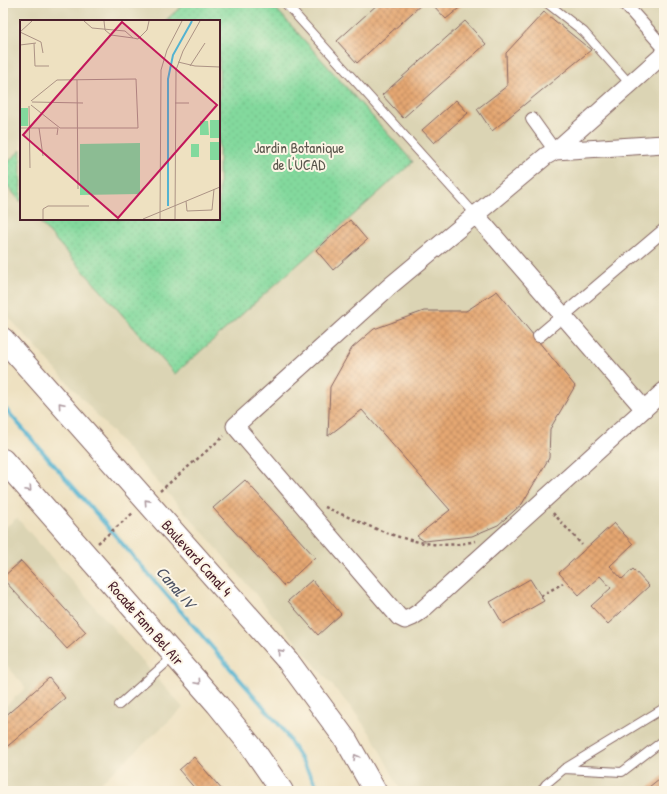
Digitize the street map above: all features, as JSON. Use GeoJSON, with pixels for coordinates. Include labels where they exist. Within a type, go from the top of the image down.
{"type":"FeatureCollection","features":[{"type":"Feature","properties":{"kind":"main road","name":"Boulevard Canal 4"},"geometry":{"type":"LineString","coordinates":[[3,339],[288,661],[346,740],[375,791]]}},
{"type":"Feature","properties":{"kind":"main road","name":"Rocade Fann Bel Air"},"geometry":{"type":"LineString","coordinates":[[3,460],[174,655],[251,746],[282,791]]}},
{"type":"Feature","properties":{"kind":"street"},"geometry":{"type":"LineString","coordinates":[[624,3],[664,48]]}},
{"type":"Feature","properties":{"kind":"street"},"geometry":{"type":"LineString","coordinates":[[664,54],[554,152],[534,165],[390,286],[235,426],[399,617],[405,620],[421,611],[664,391]]}},
{"type":"Feature","properties":{"kind":"street"},"geometry":{"type":"LineString","coordinates":[[532,119],[554,152]]}},
{"type":"Feature","properties":{"kind":"street"},"geometry":{"type":"LineString","coordinates":[[554,152],[664,144]]}},
{"type":"Feature","properties":{"kind":"street"},"geometry":{"type":"LineString","coordinates":[[475,214],[644,409]]}},
{"type":"Feature","properties":{"kind":"street"},"geometry":{"type":"LineString","coordinates":[[539,336],[563,314],[664,230]]}},
{"type":"Feature","properties":{"kind":"lane"},"geometry":{"type":"LineString","coordinates":[[285,3],[475,214]]}},
{"type":"Feature","properties":{"kind":"lane"},"geometry":{"type":"LineString","coordinates":[[546,3],[584,32],[630,84]]}},
{"type":"Feature","properties":{"kind":"lane"},"geometry":{"type":"LineString","coordinates":[[119,705],[174,655]]}},
{"type":"Feature","properties":{"kind":"lane"},"geometry":{"type":"LineString","coordinates":[[541,791],[546,784],[564,769],[664,708]]}},
{"type":"Feature","properties":{"kind":"lane"},"geometry":{"type":"LineString","coordinates":[[564,769],[622,772],[664,740]]}},
{"type":"Feature","properties":{"kind":"path"},"geometry":{"type":"LineString","coordinates":[[106,536],[235,426]]}},
{"type":"Feature","properties":{"kind":"path"},"geometry":{"type":"LineString","coordinates":[[542,501],[582,545]]}},
{"type":"Feature","properties":{"kind":"path"},"geometry":{"type":"LineString","coordinates":[[320,504],[407,540],[442,544],[479,540]]}},
{"type":"Feature","properties":{"kind":"path"},"geometry":{"type":"LineString","coordinates":[[541,596],[563,583]]}},
{"type":"Feature","properties":{"kind":"shaded area"},"geometry":{"type":"Polygon","coordinates":[[[3,3],[664,3],[664,791],[401,791],[372,736],[353,710],[208,538],[3,311],[3,3]]]}},
{"type":"Feature","properties":{"kind":"shaded area"},"geometry":{"type":"Polygon","coordinates":[[[17,518],[183,708],[92,791],[3,791],[3,708],[26,688],[3,661],[3,529],[17,518]]]}},
{"type":"Feature","properties":{"kind":"green space","name":"Jardin Botanique de l'UCAD"},"geometry":{"type":"Polygon","coordinates":[[[185,3],[271,3],[413,162],[175,374],[38,220],[220,220],[220,20],[166,20],[185,3]]]}},
{"type":"Feature","properties":{"kind":"green space"},"geometry":{"type":"Polygon","coordinates":[[[20,151],[20,201],[3,181],[3,166],[20,151]]]}},
{"type":"Feature","properties":{"kind":"building"},"geometry":{"type":"Polygon","coordinates":[[[379,3],[423,3],[357,63],[337,41],[379,3]]]}},
{"type":"Feature","properties":{"kind":"building"},"geometry":{"type":"Polygon","coordinates":[[[431,3],[465,3],[446,19],[431,3]]]}},
{"type":"Feature","properties":{"kind":"building"},"geometry":{"type":"Polygon","coordinates":[[[544,12],[591,50],[492,131],[477,109],[507,86],[506,53],[544,12]]]}},
{"type":"Feature","properties":{"kind":"building"},"geometry":{"type":"Polygon","coordinates":[[[465,21],[486,44],[403,118],[382,95],[465,21]]]}},
{"type":"Feature","properties":{"kind":"building"},"geometry":{"type":"Polygon","coordinates":[[[456,100],[468,113],[434,143],[422,130],[456,100]]]}},
{"type":"Feature","properties":{"kind":"building"},"geometry":{"type":"Polygon","coordinates":[[[350,220],[367,240],[333,270],[316,250],[350,220]]]}},
{"type":"Feature","properties":{"kind":"building"},"geometry":{"type":"Polygon","coordinates":[[[497,291],[575,386],[550,429],[549,458],[522,504],[498,525],[472,536],[424,541],[417,536],[450,510],[362,410],[328,436],[330,387],[352,348],[374,329],[424,311],[466,311],[497,291]]]}},
{"type":"Feature","properties":{"kind":"building"},"geometry":{"type":"Polygon","coordinates":[[[245,480],[315,557],[284,586],[213,508],[245,480]]]}},
{"type":"Feature","properties":{"kind":"building"},"geometry":{"type":"Polygon","coordinates":[[[614,523],[633,544],[610,566],[622,579],[633,569],[649,586],[608,624],[591,606],[611,588],[600,576],[579,595],[559,573],[614,523]]]}},
{"type":"Feature","properties":{"kind":"building"},"geometry":{"type":"Polygon","coordinates":[[[21,561],[86,632],[67,649],[3,579],[3,577],[21,561]]]}},
{"type":"Feature","properties":{"kind":"building"},"geometry":{"type":"Polygon","coordinates":[[[530,579],[544,601],[503,624],[490,602],[530,579]]]}},
{"type":"Feature","properties":{"kind":"building"},"geometry":{"type":"Polygon","coordinates":[[[312,580],[341,614],[318,635],[288,601],[312,580]]]}},
{"type":"Feature","properties":{"kind":"building"},"geometry":{"type":"Polygon","coordinates":[[[49,678],[65,698],[3,750],[3,718],[49,678]]]}},
{"type":"Feature","properties":{"kind":"building"},"geometry":{"type":"Polygon","coordinates":[[[194,757],[223,791],[197,791],[179,770],[194,757]]]}},
{"type":"Feature","properties":{"kind":"building"},"geometry":{"type":"Polygon","coordinates":[[[664,775],[664,791],[644,791],[664,775]]]}},
{"type":"Feature","properties":{"kind":"waterway","name":"Canal IV"},"geometry":{"type":"LineString","coordinates":[[3,406],[282,728],[320,791]]}}]}
